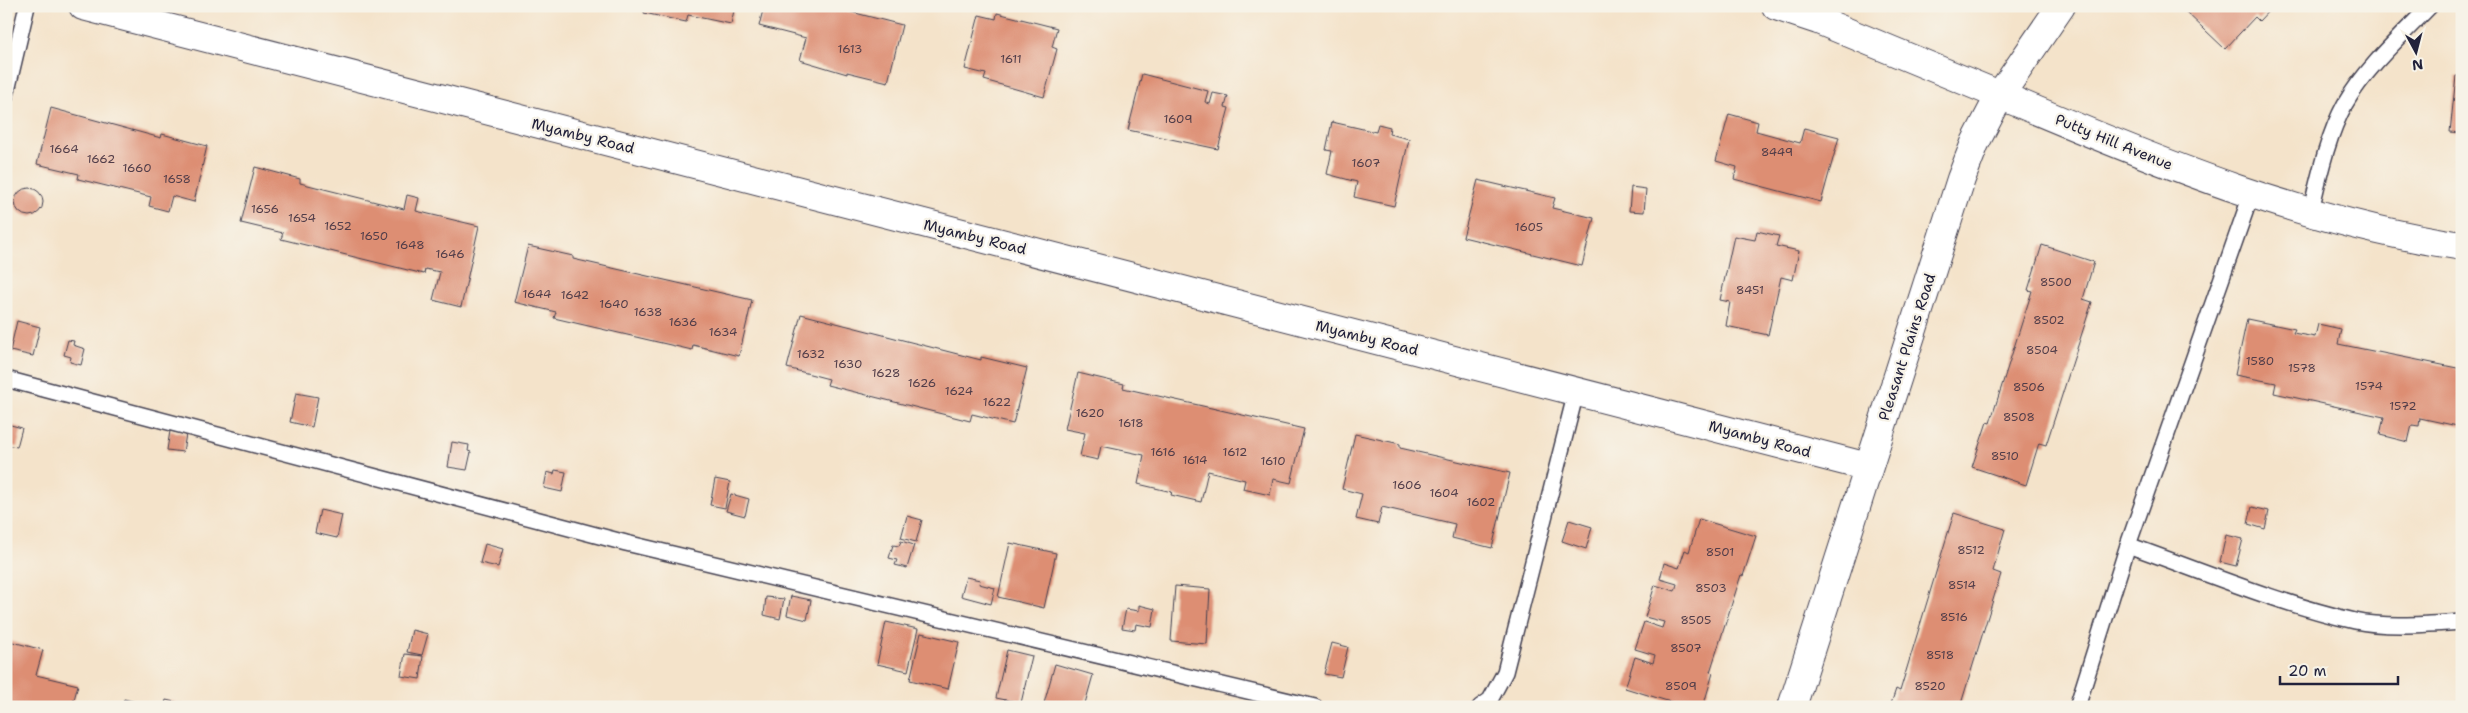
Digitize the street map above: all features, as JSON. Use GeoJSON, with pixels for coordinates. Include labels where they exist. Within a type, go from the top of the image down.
{"type":"FeatureCollection","features":[{"type":"Feature","properties":{"kind":"street","name":"Myamby Road"},"geometry":{"type":"LineString","coordinates":[[83,6],[1868,467]]}},
{"type":"Feature","properties":{"kind":"street","name":"Putty Hill Avenue"},"geometry":{"type":"LineString","coordinates":[[1776,6],[1818,20],[2113,143],[2251,195],[2345,224],[2462,246]]}},
{"type":"Feature","properties":{"kind":"street","name":"Pleasant Plains Road"},"geometry":{"type":"LineString","coordinates":[[1792,707],[1961,179],[1975,143],[2000,95],[2061,6]]}},
{"type":"Feature","properties":{"kind":"lane"},"geometry":{"type":"LineString","coordinates":[[6,95],[27,6]]}},
{"type":"Feature","properties":{"kind":"lane"},"geometry":{"type":"LineString","coordinates":[[2310,214],[2325,155],[2345,104],[2387,49],[2430,6]]}},
{"type":"Feature","properties":{"kind":"lane"},"geometry":{"type":"LineString","coordinates":[[2077,707],[2128,545],[2251,195]]}},
{"type":"Feature","properties":{"kind":"lane"},"geometry":{"type":"LineString","coordinates":[[6,379],[626,543],[1315,707]]}},
{"type":"Feature","properties":{"kind":"lane"},"geometry":{"type":"LineString","coordinates":[[1480,707],[1490,700],[1505,672],[1576,392]]}},
{"type":"Feature","properties":{"kind":"lane"},"geometry":{"type":"LineString","coordinates":[[2128,545],[2254,591],[2357,622],[2409,624],[2462,622]]}},
{"type":"Feature","properties":{"kind":"building"},"geometry":{"type":"Polygon","coordinates":[[[645,6],[735,6],[731,24],[688,15],[686,22],[644,13],[645,6]]]}},
{"type":"Feature","properties":{"kind":"building"},"geometry":{"type":"Polygon","coordinates":[[[764,6],[797,6],[811,10],[812,6],[828,6],[902,25],[888,82],[847,72],[847,74],[800,60],[806,38],[759,26],[764,6]]]}},
{"type":"Feature","properties":{"kind":"building"},"geometry":{"type":"Polygon","coordinates":[[[2187,6],[2273,6],[2259,21],[2255,17],[2225,49],[2184,10],[2187,6]]]}},
{"type":"Feature","properties":{"kind":"building"},"geometry":{"type":"Polygon","coordinates":[[[997,13],[1057,28],[1052,47],[1057,49],[1044,97],[984,80],[986,74],[965,69],[979,15],[996,19],[997,13]]]}},
{"type":"Feature","properties":{"kind":"building"},"geometry":{"type":"Polygon","coordinates":[[[1142,74],[1208,91],[1205,102],[1210,104],[1213,93],[1228,96],[1225,107],[1229,108],[1218,149],[1128,130],[1142,74]]]}},
{"type":"Feature","properties":{"kind":"building"},"geometry":{"type":"Polygon","coordinates":[[[2456,76],[2462,76],[2462,133],[2450,132],[2456,76]]]}},
{"type":"Feature","properties":{"kind":"building"},"geometry":{"type":"Polygon","coordinates":[[[51,108],[161,138],[162,134],[207,146],[194,202],[172,196],[168,211],[149,206],[151,197],[78,179],[79,174],[37,164],[51,108]]]}},
{"type":"Feature","properties":{"kind":"building"},"geometry":{"type":"Polygon","coordinates":[[[1729,114],[1758,122],[1756,131],[1800,143],[1804,128],[1839,137],[1821,202],[1734,179],[1737,167],[1716,161],[1729,114]]]}},
{"type":"Feature","properties":{"kind":"building"},"geometry":{"type":"Polygon","coordinates":[[[1332,122],[1376,132],[1378,124],[1390,127],[1389,134],[1409,139],[1394,206],[1354,197],[1357,182],[1327,174],[1332,151],[1326,150],[1332,122]]]}},
{"type":"Feature","properties":{"kind":"building"},"geometry":{"type":"Polygon","coordinates":[[[255,167],[300,179],[300,183],[404,209],[407,195],[419,198],[416,211],[479,226],[461,307],[433,300],[440,272],[425,269],[424,274],[281,239],[283,233],[241,223],[255,167]]]}},
{"type":"Feature","properties":{"kind":"building"},"geometry":{"type":"Polygon","coordinates":[[[1478,180],[1555,198],[1552,208],[1594,218],[1582,266],[1463,237],[1478,180]]]}},
{"type":"Feature","properties":{"kind":"building"},"geometry":{"type":"Polygon","coordinates":[[[1631,187],[1646,189],[1644,212],[1629,211],[1631,187]]]}},
{"type":"Feature","properties":{"kind":"building"},"geometry":{"type":"Polygon","coordinates":[[[29,188],[39,192],[43,202],[39,212],[29,216],[19,212],[15,202],[19,192],[29,188]]]}},
{"type":"Feature","properties":{"kind":"building"},"geometry":{"type":"Polygon","coordinates":[[[1757,231],[1779,236],[1776,246],[1799,251],[1793,280],[1781,277],[1768,335],[1726,326],[1730,302],[1720,300],[1734,236],[1755,240],[1757,231]]]}},
{"type":"Feature","properties":{"kind":"building"},"geometry":{"type":"Polygon","coordinates":[[[2042,245],[2094,262],[2083,299],[2092,302],[2046,445],[2039,443],[2026,485],[1972,467],[1987,422],[1990,423],[2032,291],[2028,290],[2042,245]]]}},
{"type":"Feature","properties":{"kind":"building"},"geometry":{"type":"Polygon","coordinates":[[[528,246],[573,256],[573,259],[752,300],[739,356],[693,345],[692,350],[554,318],[556,312],[514,302],[528,246]]]}},
{"type":"Feature","properties":{"kind":"building"},"geometry":{"type":"Polygon","coordinates":[[[801,314],[981,360],[981,357],[1027,368],[1013,424],[972,414],[970,421],[827,385],[829,379],[787,368],[801,314]]]}},
{"type":"Feature","properties":{"kind":"building"},"geometry":{"type":"Polygon","coordinates":[[[2247,319],[2295,329],[2293,333],[2315,337],[2318,324],[2341,329],[2338,344],[2462,369],[2462,427],[2420,418],[2419,426],[2412,425],[2408,442],[2380,435],[2384,417],[2274,393],[2276,383],[2235,375],[2247,319]]]}},
{"type":"Feature","properties":{"kind":"building"},"geometry":{"type":"Polygon","coordinates":[[[17,321],[40,327],[33,356],[10,351],[17,321]]]}},
{"type":"Feature","properties":{"kind":"building"},"geometry":{"type":"Polygon","coordinates":[[[68,340],[74,341],[73,345],[85,349],[81,365],[70,362],[71,357],[64,355],[68,340]]]}},
{"type":"Feature","properties":{"kind":"building"},"geometry":{"type":"Polygon","coordinates":[[[1078,373],[1124,384],[1123,388],[1304,429],[1291,483],[1273,479],[1270,495],[1243,489],[1245,480],[1208,471],[1201,502],[1171,495],[1172,492],[1138,484],[1144,455],[1101,446],[1098,460],[1080,456],[1085,433],[1065,429],[1078,373]]]}},
{"type":"Feature","properties":{"kind":"building"},"geometry":{"type":"Polygon","coordinates":[[[296,393],[318,397],[312,427],[290,422],[296,393]]]}},
{"type":"Feature","properties":{"kind":"building"},"geometry":{"type":"Polygon","coordinates":[[[7,424],[22,428],[17,447],[6,445],[7,424]]]}},
{"type":"Feature","properties":{"kind":"building"},"geometry":{"type":"Polygon","coordinates":[[[170,431],[186,434],[183,452],[167,450],[170,431]]]}},
{"type":"Feature","properties":{"kind":"building"},"geometry":{"type":"Polygon","coordinates":[[[1355,434],[1400,444],[1400,448],[1510,473],[1492,548],[1452,538],[1455,524],[1382,507],[1378,524],[1356,519],[1362,494],[1342,489],[1355,434]]]}},
{"type":"Feature","properties":{"kind":"building"},"geometry":{"type":"Polygon","coordinates":[[[452,442],[469,445],[468,451],[471,452],[467,470],[448,467],[452,442]]]}},
{"type":"Feature","properties":{"kind":"building"},"geometry":{"type":"Polygon","coordinates":[[[555,470],[566,472],[562,492],[544,488],[547,472],[554,474],[555,470]]]}},
{"type":"Feature","properties":{"kind":"building"},"geometry":{"type":"Polygon","coordinates":[[[715,479],[730,482],[725,508],[710,505],[715,479]]]}},
{"type":"Feature","properties":{"kind":"building"},"geometry":{"type":"Polygon","coordinates":[[[731,494],[749,499],[745,516],[726,511],[731,494]]]}},
{"type":"Feature","properties":{"kind":"building"},"geometry":{"type":"Polygon","coordinates":[[[2252,507],[2269,511],[2265,529],[2248,524],[2252,507]]]}},
{"type":"Feature","properties":{"kind":"building"},"geometry":{"type":"Polygon","coordinates":[[[320,510],[342,515],[337,538],[315,533],[320,510]]]}},
{"type":"Feature","properties":{"kind":"building"},"geometry":{"type":"Polygon","coordinates":[[[1954,513],[2005,529],[1993,571],[2001,574],[1960,707],[1890,707],[1896,689],[1900,691],[1954,513]]]}},
{"type":"Feature","properties":{"kind":"building"},"geometry":{"type":"Polygon","coordinates":[[[907,516],[922,520],[916,542],[901,538],[907,516]]]}},
{"type":"Feature","properties":{"kind":"building"},"geometry":{"type":"Polygon","coordinates":[[[1699,519],[1756,536],[1743,576],[1741,575],[1710,672],[1713,673],[1703,707],[1687,707],[1625,688],[1635,657],[1653,663],[1655,655],[1635,649],[1644,622],[1662,628],[1664,622],[1645,617],[1655,585],[1675,591],[1677,584],[1660,579],[1664,563],[1679,568],[1685,550],[1689,552],[1699,519]]]}},
{"type":"Feature","properties":{"kind":"building"},"geometry":{"type":"Polygon","coordinates":[[[1569,520],[1592,527],[1586,549],[1562,541],[1569,520]]]}},
{"type":"Feature","properties":{"kind":"building"},"geometry":{"type":"Polygon","coordinates":[[[2226,535],[2243,539],[2236,566],[2220,562],[2226,535]]]}},
{"type":"Feature","properties":{"kind":"building"},"geometry":{"type":"Polygon","coordinates":[[[901,541],[914,545],[907,568],[895,565],[897,560],[889,558],[893,545],[899,546],[901,541]]]}},
{"type":"Feature","properties":{"kind":"building"},"geometry":{"type":"Polygon","coordinates":[[[1010,543],[1056,553],[1044,608],[998,597],[1010,543]]]}},
{"type":"Feature","properties":{"kind":"building"},"geometry":{"type":"Polygon","coordinates":[[[485,544],[503,549],[498,567],[480,563],[485,544]]]}},
{"type":"Feature","properties":{"kind":"building"},"geometry":{"type":"Polygon","coordinates":[[[966,577],[980,580],[979,584],[995,588],[991,604],[961,596],[966,577]]]}},
{"type":"Feature","properties":{"kind":"building"},"geometry":{"type":"Polygon","coordinates":[[[1175,586],[1210,589],[1207,644],[1171,641],[1175,586]]]}},
{"type":"Feature","properties":{"kind":"building"},"geometry":{"type":"Polygon","coordinates":[[[791,596],[811,600],[807,620],[787,615],[791,596]]]}},
{"type":"Feature","properties":{"kind":"building"},"geometry":{"type":"Polygon","coordinates":[[[766,597],[784,599],[780,619],[764,615],[766,597]]]}},
{"type":"Feature","properties":{"kind":"building"},"geometry":{"type":"Polygon","coordinates":[[[1139,605],[1155,609],[1152,627],[1136,624],[1135,630],[1122,628],[1126,609],[1139,611],[1139,605]]]}},
{"type":"Feature","properties":{"kind":"building"},"geometry":{"type":"Polygon","coordinates":[[[886,622],[918,629],[908,671],[877,664],[886,622]]]}},
{"type":"Feature","properties":{"kind":"building"},"geometry":{"type":"Polygon","coordinates":[[[412,630],[428,634],[422,655],[407,652],[412,630]]]}},
{"type":"Feature","properties":{"kind":"building"},"geometry":{"type":"Polygon","coordinates":[[[921,633],[959,642],[948,689],[910,680],[921,633]]]}},
{"type":"Feature","properties":{"kind":"building"},"geometry":{"type":"Polygon","coordinates":[[[9,641],[43,650],[36,675],[78,685],[72,707],[6,707],[6,652],[9,641]]]}},
{"type":"Feature","properties":{"kind":"building"},"geometry":{"type":"Polygon","coordinates":[[[1332,643],[1348,647],[1341,677],[1324,674],[1332,643]]]}},
{"type":"Feature","properties":{"kind":"building"},"geometry":{"type":"Polygon","coordinates":[[[1007,650],[1032,656],[1021,703],[996,698],[1007,650]]]}},
{"type":"Feature","properties":{"kind":"building"},"geometry":{"type":"Polygon","coordinates":[[[405,654],[423,656],[420,679],[401,676],[405,654]]]}},
{"type":"Feature","properties":{"kind":"building"},"geometry":{"type":"Polygon","coordinates":[[[1055,664],[1093,675],[1084,707],[1043,707],[1055,664]]]}},
{"type":"Feature","properties":{"kind":"building"},"geometry":{"type":"Polygon","coordinates":[[[124,699],[152,706],[152,707],[122,707],[124,699]]]}},
{"type":"Feature","properties":{"kind":"building"},"geometry":{"type":"Polygon","coordinates":[[[166,700],[191,706],[191,707],[164,707],[166,700]]]}}]}
